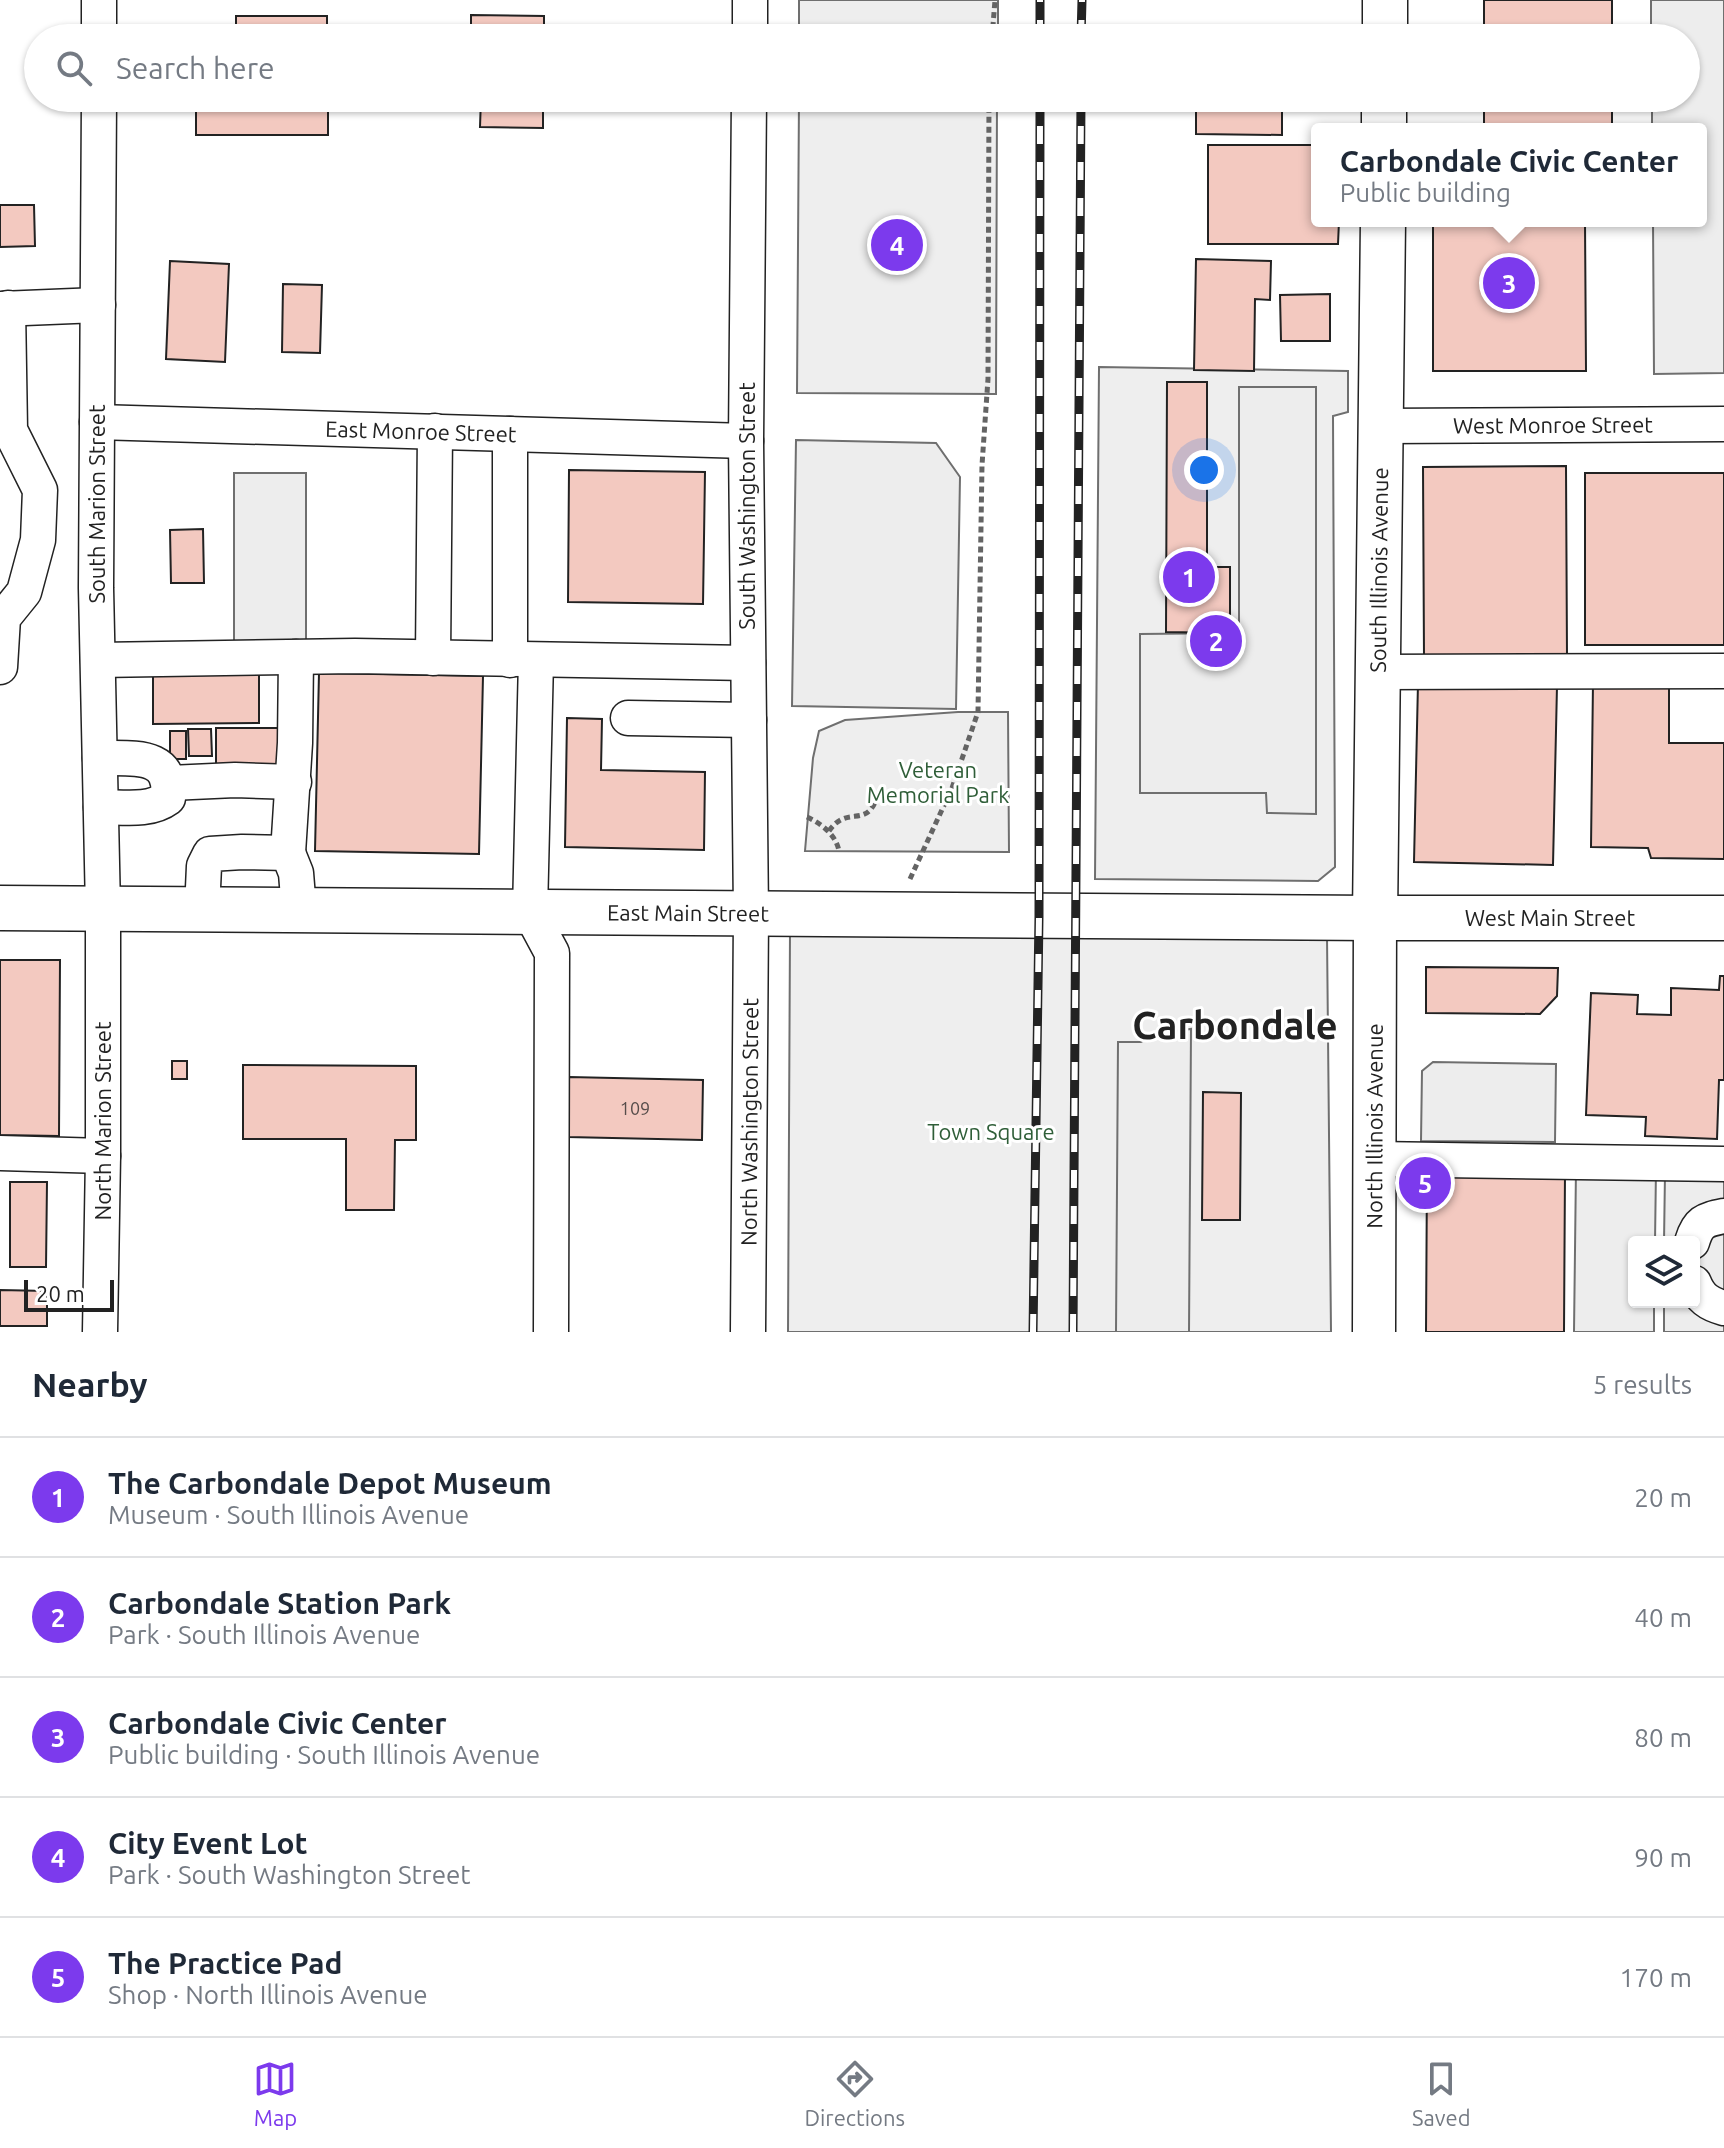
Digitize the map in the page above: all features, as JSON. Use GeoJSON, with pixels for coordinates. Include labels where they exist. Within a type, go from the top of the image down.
{"type":"FeatureCollection","features":[{"type":"Feature","properties":{"kind":"highway"},"geometry":{"type":"LineString","coordinates":[[1385,0],[1385,24]]}},
{"type":"Feature","properties":{"kind":"highway","name":"South Illinois Avenue"},"geometry":{"type":"LineString","coordinates":[[1375,918],[1383,227]]}},
{"type":"Feature","properties":{"kind":"highway","name":"East Main Street"},"geometry":{"type":"LineString","coordinates":[[0,908],[1375,918]]}},
{"type":"Feature","properties":{"kind":"highway","name":"West Main Street"},"geometry":{"type":"LineString","coordinates":[[1375,918],[1724,918]]}},
{"type":"Feature","properties":{"kind":"main road","name":"North Illinois Avenue"},"geometry":{"type":"LineString","coordinates":[[1374,1332],[1375,918]]}},
{"type":"Feature","properties":{"kind":"street"},"geometry":{"type":"LineString","coordinates":[[99,0],[99,24]]}},
{"type":"Feature","properties":{"kind":"street"},"geometry":{"type":"LineString","coordinates":[[750,0],[750,24]]}},
{"type":"Feature","properties":{"kind":"street","name":"South Marion Street"},"geometry":{"type":"LineString","coordinates":[[99,112],[98,660],[103,909]]}},
{"type":"Feature","properties":{"kind":"street","name":"South Washington Street"},"geometry":{"type":"LineString","coordinates":[[749,112],[746,441],[751,914]]}},
{"type":"Feature","properties":{"kind":"street"},"geometry":{"type":"LineString","coordinates":[[0,667],[3,618],[24,592],[38,540],[40,490],[10,430],[4,309],[98,305]]}},
{"type":"Feature","properties":{"kind":"street","name":"East Monroe Street"},"geometry":{"type":"LineString","coordinates":[[97,422],[746,441]]}},
{"type":"Feature","properties":{"kind":"street","name":"West Monroe Street"},"geometry":{"type":"LineString","coordinates":[[1381,426],[1724,424]]}},
{"type":"Feature","properties":{"kind":"street"},"geometry":{"type":"LineString","coordinates":[[433,658],[435,431]]}},
{"type":"Feature","properties":{"kind":"street"},"geometry":{"type":"LineString","coordinates":[[510,434],[523,660],[530,912],[552,953],[551,1332]]}},
{"type":"Feature","properties":{"kind":"street"},"geometry":{"type":"LineString","coordinates":[[296,657],[294,782],[288,853],[296,873],[299,910]]}},
{"type":"Feature","properties":{"kind":"street"},"geometry":{"type":"LineString","coordinates":[[98,660],[296,657],[748,663]]}},
{"type":"Feature","properties":{"kind":"street"},"geometry":{"type":"LineString","coordinates":[[1378,672],[1724,671]]}},
{"type":"Feature","properties":{"kind":"street"},"geometry":{"type":"LineString","coordinates":[[628,718],[749,720]]}},
{"type":"Feature","properties":{"kind":"street"},"geometry":{"type":"LineString","coordinates":[[100,758],[149,759],[163,769],[170,783],[168,798],[160,804],[101,807]]}},
{"type":"Feature","properties":{"kind":"street"},"geometry":{"type":"LineString","coordinates":[[170,783],[235,780],[294,782]]}},
{"type":"Feature","properties":{"kind":"street"},"geometry":{"type":"LineString","coordinates":[[202,910],[204,866],[210,854],[288,853]]}},
{"type":"Feature","properties":{"kind":"street","name":"North Marion Street"},"geometry":{"type":"LineString","coordinates":[[100,1332],[103,909]]}},
{"type":"Feature","properties":{"kind":"street","name":"North Washington Street"},"geometry":{"type":"LineString","coordinates":[[748,1332],[751,914]]}},
{"type":"Feature","properties":{"kind":"street"},"geometry":{"type":"LineString","coordinates":[[0,1153],[103,1156]]}},
{"type":"Feature","properties":{"kind":"street"},"geometry":{"type":"LineString","coordinates":[[1374,1159],[1724,1164]]}},
{"type":"Feature","properties":{"kind":"street"},"geometry":{"type":"LineString","coordinates":[[1694,1236],[1696,1228],[1706,1220],[1724,1216]]}},
{"type":"Feature","properties":{"kind":"street"},"geometry":{"type":"LineString","coordinates":[[1700,1295],[1709,1303],[1724,1308]]}},
{"type":"Feature","properties":{"kind":"path"},"geometry":{"type":"LineString","coordinates":[[993,24],[995,0]]}},
{"type":"Feature","properties":{"kind":"path"},"geometry":{"type":"LineString","coordinates":[[918,859],[952,788],[978,712],[982,465],[988,379],[989,112]]}},
{"type":"Feature","properties":{"kind":"path"},"geometry":{"type":"LineString","coordinates":[[829,831],[847,815],[870,812],[876,800]]}},
{"type":"Feature","properties":{"kind":"path"},"geometry":{"type":"LineString","coordinates":[[807,817],[829,831],[839,851]]}},
{"type":"Feature","properties":{"kind":"green space"},"geometry":{"type":"Polygon","coordinates":[[[799,0],[998,0],[998,24],[799,24],[799,0]]]}},
{"type":"Feature","properties":{"kind":"green space"},"geometry":{"type":"Polygon","coordinates":[[[799,112],[997,112],[996,394],[797,393],[799,112]]]}},
{"type":"Feature","properties":{"kind":"green space"},"geometry":{"type":"Polygon","coordinates":[[[1099,367],[1348,371],[1348,412],[1333,416],[1335,867],[1318,881],[1095,879],[1099,367]]]}},
{"type":"Feature","properties":{"kind":"green space","name":"Veteran Memorial Park"},"geometry":{"type":"Polygon","coordinates":[[[958,712],[1008,712],[1009,852],[805,851],[813,758],[819,731],[845,720],[958,712]]]}},
{"type":"Feature","properties":{"kind":"green space","name":"Town Square"},"geometry":{"type":"Polygon","coordinates":[[[790,931],[1327,936],[1331,1332],[788,1332],[790,931]]]}},
{"type":"Feature","properties":{"kind":"shaded area"},"geometry":{"type":"Polygon","coordinates":[[[1651,0],[1724,0],[1724,373],[1654,374],[1653,227],[1707,227],[1707,123],[1652,123],[1652,112],[1700,112],[1700,24],[1651,24],[1651,0]]]}},
{"type":"Feature","properties":{"kind":"shaded area"},"geometry":{"type":"Polygon","coordinates":[[[1239,387],[1316,387],[1316,814],[1267,813],[1266,793],[1140,793],[1140,634],[1239,633],[1239,387]]]}},
{"type":"Feature","properties":{"kind":"shaded area"},"geometry":{"type":"Polygon","coordinates":[[[796,440],[936,443],[960,477],[956,709],[792,706],[796,440]]]}},
{"type":"Feature","properties":{"kind":"shaded area"},"geometry":{"type":"Polygon","coordinates":[[[234,473],[306,473],[306,644],[234,644],[234,473]]]}},
{"type":"Feature","properties":{"kind":"shaded area"},"geometry":{"type":"Polygon","coordinates":[[[1191,1029],[1189,1332],[1116,1332],[1118,1042],[1141,1042],[1157,1033],[1191,1029]]]}},
{"type":"Feature","properties":{"kind":"shaded area"},"geometry":{"type":"Polygon","coordinates":[[[1433,1062],[1556,1064],[1555,1142],[1421,1141],[1422,1071],[1433,1062]]]}},
{"type":"Feature","properties":{"kind":"shaded area"},"geometry":{"type":"Polygon","coordinates":[[[1576,1168],[1656,1169],[1655,1236],[1628,1236],[1628,1308],[1654,1308],[1654,1332],[1574,1332],[1576,1168]]]}},
{"type":"Feature","properties":{"kind":"shaded area"},"geometry":{"type":"Polygon","coordinates":[[[1665,1173],[1724,1173],[1724,1332],[1664,1332],[1664,1308],[1700,1308],[1700,1236],[1664,1236],[1665,1173]]]}},
{"type":"Feature","properties":{"kind":"building"},"geometry":{"type":"Polygon","coordinates":[[[1484,0],[1612,0],[1612,24],[1484,24],[1484,0]]]}},
{"type":"Feature","properties":{"kind":"building"},"geometry":{"type":"Polygon","coordinates":[[[471,15],[544,16],[544,24],[471,24],[471,15]]]}},
{"type":"Feature","properties":{"kind":"building"},"geometry":{"type":"Polygon","coordinates":[[[236,16],[327,16],[327,24],[236,24],[236,16]]]}},
{"type":"Feature","properties":{"kind":"building"},"geometry":{"type":"Polygon","coordinates":[[[196,112],[328,112],[328,135],[196,135],[196,112]]]}},
{"type":"Feature","properties":{"kind":"building"},"geometry":{"type":"Polygon","coordinates":[[[481,112],[543,112],[543,128],[480,127],[481,112]]]}},
{"type":"Feature","properties":{"kind":"building"},"geometry":{"type":"Polygon","coordinates":[[[1196,112],[1282,112],[1282,135],[1196,134],[1196,112]]]}},
{"type":"Feature","properties":{"kind":"building"},"geometry":{"type":"Polygon","coordinates":[[[1484,112],[1612,112],[1612,123],[1484,123],[1484,112]]]}},
{"type":"Feature","properties":{"kind":"building"},"geometry":{"type":"Polygon","coordinates":[[[1208,145],[1311,145],[1311,227],[1339,227],[1338,244],[1208,244],[1208,145]]]}},
{"type":"Feature","properties":{"kind":"building"},"geometry":{"type":"Polygon","coordinates":[[[0,205],[34,205],[35,246],[0,247],[0,205]]]}},
{"type":"Feature","properties":{"kind":"building"},"geometry":{"type":"Polygon","coordinates":[[[1433,227],[1585,227],[1586,371],[1433,371],[1433,227]]]}},
{"type":"Feature","properties":{"kind":"building"},"geometry":{"type":"Polygon","coordinates":[[[1196,259],[1271,261],[1270,300],[1255,299],[1254,371],[1194,370],[1196,259]]]}},
{"type":"Feature","properties":{"kind":"building"},"geometry":{"type":"Polygon","coordinates":[[[170,261],[229,264],[225,362],[166,359],[170,261]]]}},
{"type":"Feature","properties":{"kind":"building"},"geometry":{"type":"Polygon","coordinates":[[[283,284],[322,285],[320,353],[282,352],[283,284]]]}},
{"type":"Feature","properties":{"kind":"building"},"geometry":{"type":"Polygon","coordinates":[[[1330,294],[1330,341],[1281,341],[1280,295],[1330,294]]]}},
{"type":"Feature","properties":{"kind":"building"},"geometry":{"type":"Polygon","coordinates":[[[1167,382],[1207,382],[1207,567],[1230,567],[1230,633],[1166,632],[1167,382]]]}},
{"type":"Feature","properties":{"kind":"building"},"geometry":{"type":"Polygon","coordinates":[[[1566,466],[1567,656],[1424,657],[1423,467],[1566,466]]]}},
{"type":"Feature","properties":{"kind":"building"},"geometry":{"type":"Polygon","coordinates":[[[569,470],[705,472],[703,604],[568,602],[569,470]]]}},
{"type":"Feature","properties":{"kind":"building"},"geometry":{"type":"Polygon","coordinates":[[[1585,473],[1724,473],[1724,645],[1585,645],[1585,473]]]}},
{"type":"Feature","properties":{"kind":"building"},"geometry":{"type":"Polygon","coordinates":[[[203,529],[204,583],[171,583],[170,530],[203,529]]]}},
{"type":"Feature","properties":{"kind":"building"},"geometry":{"type":"Polygon","coordinates":[[[153,671],[259,671],[259,723],[153,724],[153,671]]]}},
{"type":"Feature","properties":{"kind":"building"},"geometry":{"type":"Polygon","coordinates":[[[319,673],[483,676],[479,854],[315,851],[319,673]]]}},
{"type":"Feature","properties":{"kind":"building"},"geometry":{"type":"Polygon","coordinates":[[[1593,682],[1669,683],[1669,743],[1724,743],[1724,859],[1651,858],[1648,848],[1591,847],[1593,682]]]}},
{"type":"Feature","properties":{"kind":"building"},"geometry":{"type":"Polygon","coordinates":[[[1418,683],[1557,686],[1553,865],[1414,862],[1418,683]]]}},
{"type":"Feature","properties":{"kind":"building"},"geometry":{"type":"Polygon","coordinates":[[[567,718],[602,719],[601,770],[705,772],[704,850],[565,847],[567,718]]]}},
{"type":"Feature","properties":{"kind":"building"},"geometry":{"type":"Polygon","coordinates":[[[216,728],[280,728],[280,765],[216,765],[216,728]]]}},
{"type":"Feature","properties":{"kind":"building"},"geometry":{"type":"Polygon","coordinates":[[[188,729],[211,729],[212,756],[189,756],[188,729]]]}},
{"type":"Feature","properties":{"kind":"building"},"geometry":{"type":"Polygon","coordinates":[[[170,731],[186,731],[186,759],[170,759],[170,731]]]}},
{"type":"Feature","properties":{"kind":"building"},"geometry":{"type":"Polygon","coordinates":[[[0,960],[60,960],[59,1136],[0,1135],[0,960]]]}},
{"type":"Feature","properties":{"kind":"building"},"geometry":{"type":"Polygon","coordinates":[[[1426,967],[1558,968],[1557,996],[1540,1014],[1426,1013],[1426,967]]]}},
{"type":"Feature","properties":{"kind":"building"},"geometry":{"type":"Polygon","coordinates":[[[1720,976],[1724,976],[1724,1080],[1719,1080],[1717,1139],[1645,1136],[1646,1117],[1586,1115],[1591,993],[1638,995],[1637,1014],[1671,1015],[1671,988],[1719,990],[1720,976]]]}},
{"type":"Feature","properties":{"kind":"building"},"geometry":{"type":"Polygon","coordinates":[[[172,1061],[187,1061],[187,1079],[172,1079],[172,1061]]]}},
{"type":"Feature","properties":{"kind":"building"},"geometry":{"type":"Polygon","coordinates":[[[243,1065],[416,1066],[416,1140],[395,1140],[394,1210],[346,1210],[346,1139],[243,1139],[243,1065]]]}},
{"type":"Feature","properties":{"kind":"building"},"geometry":{"type":"Polygon","coordinates":[[[569,1077],[703,1080],[702,1140],[568,1137],[569,1077]]]}},
{"type":"Feature","properties":{"kind":"building"},"geometry":{"type":"Polygon","coordinates":[[[1203,1092],[1241,1093],[1240,1220],[1202,1220],[1203,1092]]]}},
{"type":"Feature","properties":{"kind":"building"},"geometry":{"type":"Polygon","coordinates":[[[1427,1169],[1565,1171],[1564,1332],[1426,1332],[1427,1169]]]}},
{"type":"Feature","properties":{"kind":"building"},"geometry":{"type":"Polygon","coordinates":[[[10,1182],[47,1182],[46,1267],[10,1267],[10,1182]]]}},
{"type":"Feature","properties":{"kind":"building"},"geometry":{"type":"Polygon","coordinates":[[[0,1290],[47,1291],[47,1326],[0,1326],[0,1290]]]}},
{"type":"Feature","properties":{"kind":"railway"},"geometry":{"type":"LineString","coordinates":[[1040,0],[1040,24]]}},
{"type":"Feature","properties":{"kind":"railway"},"geometry":{"type":"LineString","coordinates":[[1081,24],[1082,0]]}},
{"type":"Feature","properties":{"kind":"railway"},"geometry":{"type":"LineString","coordinates":[[1033,1332],[1039,916],[1040,112]]}},
{"type":"Feature","properties":{"kind":"railway"},"geometry":{"type":"LineString","coordinates":[[1073,1332],[1081,112]]}},
{"type":"Feature","properties":{"kind":"place","name":"City Event Lot"},"geometry":{"type":"Point","coordinates":[897,245]}},
{"type":"Feature","properties":{"kind":"place","name":"Carbondale Civic Center"},"geometry":{"type":"Point","coordinates":[1509,283]}},
{"type":"Feature","properties":{"kind":"place","name":"The Carbondale Depot Museum"},"geometry":{"type":"Point","coordinates":[1189,577]}},
{"type":"Feature","properties":{"kind":"place","name":"Carbondale Station Park"},"geometry":{"type":"Point","coordinates":[1216,641]}},
{"type":"Feature","properties":{"kind":"place","name":"The Practice Pad"},"geometry":{"type":"Point","coordinates":[1425,1183]}},
{"type":"Feature","properties":{"kind":"district","name":"Carbondale"},"geometry":{"type":"Point","coordinates":[1235,1026]}}]}
